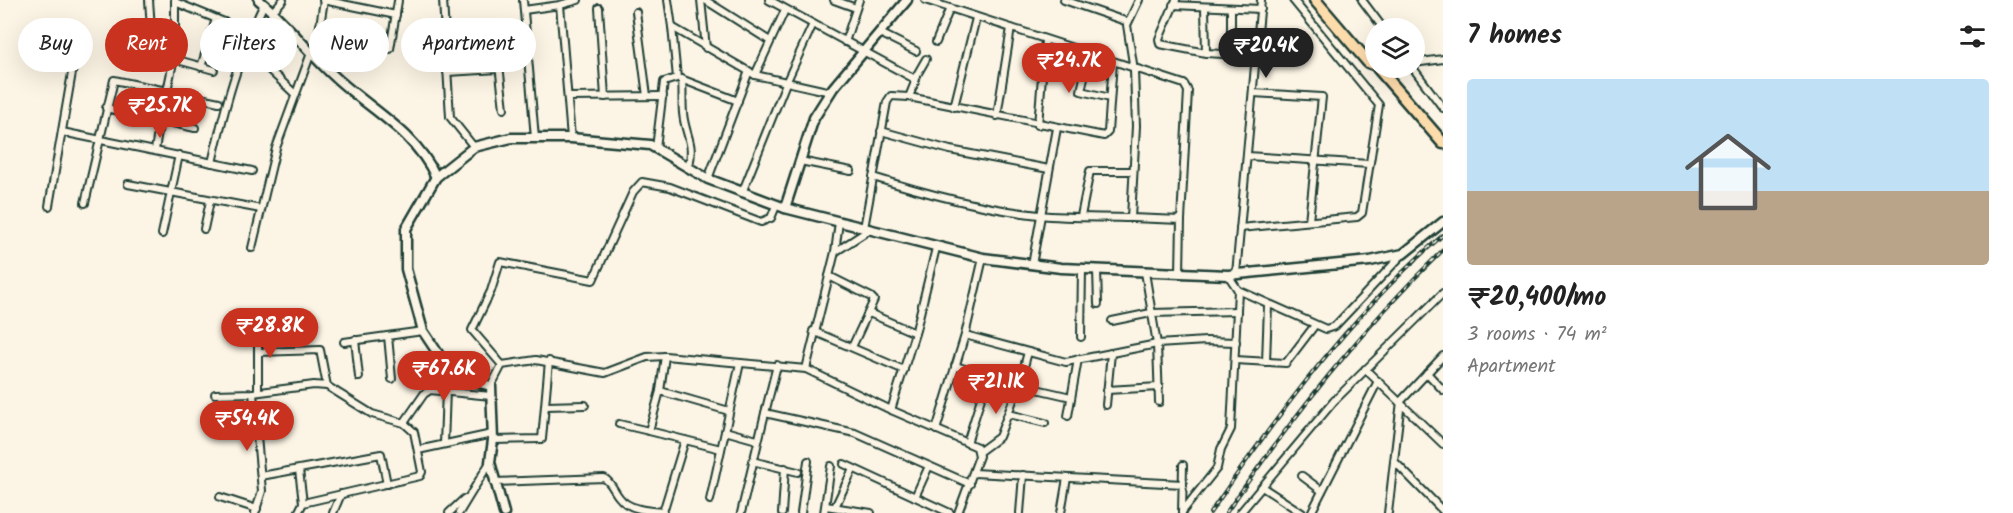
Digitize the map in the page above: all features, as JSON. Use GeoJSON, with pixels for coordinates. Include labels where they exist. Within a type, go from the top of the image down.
{"type":"FeatureCollection","features":[{"type":"Feature","properties":{"kind":"highway"},"geometry":{"type":"LineString","coordinates":[[1316,0],[1365,58]]}},
{"type":"Feature","properties":{"kind":"highway"},"geometry":{"type":"LineString","coordinates":[[1324,0],[1365,48]]}},
{"type":"Feature","properties":{"kind":"highway"},"geometry":{"type":"LineString","coordinates":[[1386,78],[1443,143]]}},
{"type":"Feature","properties":{"kind":"main road"},"geometry":{"type":"LineString","coordinates":[[780,207],[800,161],[814,118],[831,92],[907,0]]}},
{"type":"Feature","properties":{"kind":"main road"},"geometry":{"type":"LineString","coordinates":[[261,2],[273,11],[309,51]]}},
{"type":"Feature","properties":{"kind":"main road"},"geometry":{"type":"LineString","coordinates":[[331,72],[370,108],[406,134],[426,155],[436,177]]}},
{"type":"Feature","properties":{"kind":"main road"},"geometry":{"type":"LineString","coordinates":[[504,513],[490,462],[493,437],[491,391],[453,376],[423,331],[406,269],[406,229],[436,177],[474,147],[511,138],[571,138],[656,148],[708,179],[780,207],[983,258],[1082,269],[1232,274],[1371,261],[1403,254],[1443,222]]}},
{"type":"Feature","properties":{"kind":"street"},"geometry":{"type":"LineString","coordinates":[[149,0],[149,18]]}},
{"type":"Feature","properties":{"kind":"street"},"geometry":{"type":"LineString","coordinates":[[273,11],[284,0]]}},
{"type":"Feature","properties":{"kind":"street"},"geometry":{"type":"LineString","coordinates":[[321,18],[323,0],[396,15]]}},
{"type":"Feature","properties":{"kind":"street"},"geometry":{"type":"LineString","coordinates":[[443,0],[444,18]]}},
{"type":"Feature","properties":{"kind":"street"},"geometry":{"type":"LineString","coordinates":[[524,0],[525,18]]}},
{"type":"Feature","properties":{"kind":"street"},"geometry":{"type":"LineString","coordinates":[[524,10],[578,0]]}},
{"type":"Feature","properties":{"kind":"street"},"geometry":{"type":"LineString","coordinates":[[668,0],[683,115],[691,139],[692,158],[688,168]]}},
{"type":"Feature","properties":{"kind":"street"},"geometry":{"type":"LineString","coordinates":[[703,0],[706,48]]}},
{"type":"Feature","properties":{"kind":"street"},"geometry":{"type":"LineString","coordinates":[[703,0],[770,40]]}},
{"type":"Feature","properties":{"kind":"street"},"geometry":{"type":"LineString","coordinates":[[834,0],[856,8]]}},
{"type":"Feature","properties":{"kind":"street"},"geometry":{"type":"LineString","coordinates":[[845,42],[859,0]]}},
{"type":"Feature","properties":{"kind":"street"},"geometry":{"type":"LineString","coordinates":[[925,0],[1134,70],[1181,83],[1188,91],[1180,273]]}},
{"type":"Feature","properties":{"kind":"street"},"geometry":{"type":"LineString","coordinates":[[1064,0],[1076,2],[1128,22]]}},
{"type":"Feature","properties":{"kind":"street"},"geometry":{"type":"LineString","coordinates":[[1131,218],[1136,126],[1134,70],[1127,30],[1128,22],[1139,0]]}},
{"type":"Feature","properties":{"kind":"street"},"geometry":{"type":"LineString","coordinates":[[1182,513],[1217,468],[1221,449],[1231,429],[1238,291],[1232,274],[1240,228],[1261,0]]}},
{"type":"Feature","properties":{"kind":"street"},"geometry":{"type":"LineString","coordinates":[[1240,228],[1360,216],[1378,104],[1293,0]]}},
{"type":"Feature","properties":{"kind":"street"},"geometry":{"type":"LineString","coordinates":[[1362,0],[1376,18]]}},
{"type":"Feature","properties":{"kind":"street"},"geometry":{"type":"LineString","coordinates":[[176,18],[175,1],[214,18]]}},
{"type":"Feature","properties":{"kind":"street"},"geometry":{"type":"LineString","coordinates":[[390,49],[398,1]]}},
{"type":"Feature","properties":{"kind":"street"},"geometry":{"type":"LineString","coordinates":[[771,1],[914,80]]}},
{"type":"Feature","properties":{"kind":"street"},"geometry":{"type":"LineString","coordinates":[[254,18],[261,2]]}},
{"type":"Feature","properties":{"kind":"street"},"geometry":{"type":"LineString","coordinates":[[1256,56],[1206,53],[1158,42],[1175,3],[1205,7],[1261,9]]}},
{"type":"Feature","properties":{"kind":"street"},"geometry":{"type":"LineString","coordinates":[[560,5],[571,138]]}},
{"type":"Feature","properties":{"kind":"street"},"geometry":{"type":"LineString","coordinates":[[1205,7],[1206,53]]}},
{"type":"Feature","properties":{"kind":"street"},"geometry":{"type":"LineString","coordinates":[[599,8],[605,98]]}},
{"type":"Feature","properties":{"kind":"street"},"geometry":{"type":"LineString","coordinates":[[936,42],[950,8]]}},
{"type":"Feature","properties":{"kind":"street"},"geometry":{"type":"LineString","coordinates":[[1231,8],[1231,55]]}},
{"type":"Feature","properties":{"kind":"street"},"geometry":{"type":"LineString","coordinates":[[708,179],[738,101],[785,10]]}},
{"type":"Feature","properties":{"kind":"street"},"geometry":{"type":"LineString","coordinates":[[636,12],[647,96]]}},
{"type":"Feature","properties":{"kind":"street"},"geometry":{"type":"LineString","coordinates":[[954,107],[976,18]]}},
{"type":"Feature","properties":{"kind":"street"},"geometry":{"type":"LineString","coordinates":[[742,193],[786,83],[813,24]]}},
{"type":"Feature","properties":{"kind":"street"},"geometry":{"type":"LineString","coordinates":[[672,27],[752,73],[831,92]]}},
{"type":"Feature","properties":{"kind":"street"},"geometry":{"type":"LineString","coordinates":[[997,116],[1011,28]]}},
{"type":"Feature","properties":{"kind":"street"},"geometry":{"type":"LineString","coordinates":[[880,33],[916,51]]}},
{"type":"Feature","properties":{"kind":"street"},"geometry":{"type":"LineString","coordinates":[[1038,124],[1045,40]]}},
{"type":"Feature","properties":{"kind":"street"},"geometry":{"type":"LineString","coordinates":[[1089,55],[1081,91],[1110,98]]}},
{"type":"Feature","properties":{"kind":"street"},"geometry":{"type":"LineString","coordinates":[[252,248],[276,148],[309,58]]}},
{"type":"Feature","properties":{"kind":"street"},"geometry":{"type":"LineString","coordinates":[[909,97],[914,80],[926,59]]}},
{"type":"Feature","properties":{"kind":"street"},"geometry":{"type":"LineString","coordinates":[[1425,61],[1443,59]]}},
{"type":"Feature","properties":{"kind":"street"},"geometry":{"type":"LineString","coordinates":[[835,252],[866,229],[881,131],[889,98],[909,97],[1056,128],[1107,135],[1113,62]]}},
{"type":"Feature","properties":{"kind":"street"},"geometry":{"type":"LineString","coordinates":[[49,206],[72,72]]}},
{"type":"Feature","properties":{"kind":"street"},"geometry":{"type":"LineString","coordinates":[[167,91],[171,72]]}},
{"type":"Feature","properties":{"kind":"street"},"geometry":{"type":"LineString","coordinates":[[212,163],[234,72]]}},
{"type":"Feature","properties":{"kind":"street"},"geometry":{"type":"LineString","coordinates":[[272,72],[295,94]]}},
{"type":"Feature","properties":{"kind":"street"},"geometry":{"type":"LineString","coordinates":[[447,72],[450,117],[474,147]]}},
{"type":"Feature","properties":{"kind":"street"},"geometry":{"type":"LineString","coordinates":[[499,72],[504,109]]}},
{"type":"Feature","properties":{"kind":"street"},"geometry":{"type":"LineString","coordinates":[[529,72],[535,138]]}},
{"type":"Feature","properties":{"kind":"street"},"geometry":{"type":"LineString","coordinates":[[1421,78],[1440,100],[1443,108]]}},
{"type":"Feature","properties":{"kind":"street"},"geometry":{"type":"LineString","coordinates":[[656,148],[665,80],[680,79],[738,101]]}},
{"type":"Feature","properties":{"kind":"street"},"geometry":{"type":"LineString","coordinates":[[85,203],[98,139],[114,80],[219,102]]}},
{"type":"Feature","properties":{"kind":"street"},"geometry":{"type":"LineString","coordinates":[[1253,93],[1322,97],[1308,221]]}},
{"type":"Feature","properties":{"kind":"street"},"geometry":{"type":"LineString","coordinates":[[568,98],[663,96]]}},
{"type":"Feature","properties":{"kind":"street"},"geometry":{"type":"LineString","coordinates":[[106,108],[195,128]]}},
{"type":"Feature","properties":{"kind":"street"},"geometry":{"type":"LineString","coordinates":[[155,150],[160,120]]}},
{"type":"Feature","properties":{"kind":"street"},"geometry":{"type":"LineString","coordinates":[[1032,265],[1056,128]]}},
{"type":"Feature","properties":{"kind":"street"},"geometry":{"type":"LineString","coordinates":[[881,131],[950,150],[1049,169]]}},
{"type":"Feature","properties":{"kind":"street"},"geometry":{"type":"LineString","coordinates":[[62,132],[252,171]]}},
{"type":"Feature","properties":{"kind":"street"},"geometry":{"type":"LineString","coordinates":[[162,234],[179,155]]}},
{"type":"Feature","properties":{"kind":"street"},"geometry":{"type":"LineString","coordinates":[[1247,156],[1369,164]]}},
{"type":"Feature","properties":{"kind":"street"},"geometry":{"type":"LineString","coordinates":[[800,161],[851,171]]}},
{"type":"Feature","properties":{"kind":"street"},"geometry":{"type":"LineString","coordinates":[[1081,216],[1090,171],[1133,171]]}},
{"type":"Feature","properties":{"kind":"street"},"geometry":{"type":"LineString","coordinates":[[873,177],[926,194],[1002,210],[1041,215],[1181,220]]}},
{"type":"Feature","properties":{"kind":"street"},"geometry":{"type":"LineString","coordinates":[[502,365],[472,330],[491,291],[500,262],[593,280],[633,192],[642,182],[670,186],[761,222],[771,218],[780,207]]}},
{"type":"Feature","properties":{"kind":"street"},"geometry":{"type":"LineString","coordinates":[[128,184],[261,209]]}},
{"type":"Feature","properties":{"kind":"street"},"geometry":{"type":"LineString","coordinates":[[204,230],[210,201]]}},
{"type":"Feature","properties":{"kind":"street"},"geometry":{"type":"LineString","coordinates":[[806,369],[813,331],[835,252],[838,222]]}},
{"type":"Feature","properties":{"kind":"street"},"geometry":{"type":"LineString","coordinates":[[891,410],[915,333],[936,248]]}},
{"type":"Feature","properties":{"kind":"street"},"geometry":{"type":"LineString","coordinates":[[1238,291],[1326,329],[1335,326],[1403,254]]}},
{"type":"Feature","properties":{"kind":"street"},"geometry":{"type":"LineString","coordinates":[[936,430],[965,335],[983,258]]}},
{"type":"Feature","properties":{"kind":"street"},"geometry":{"type":"LineString","coordinates":[[1081,337],[1082,269]]}},
{"type":"Feature","properties":{"kind":"street"},"geometry":{"type":"LineString","coordinates":[[1097,270],[1098,304]]}},
{"type":"Feature","properties":{"kind":"street"},"geometry":{"type":"LineString","coordinates":[[1145,272],[1157,344],[1160,402]]}},
{"type":"Feature","properties":{"kind":"street"},"geometry":{"type":"LineString","coordinates":[[829,276],[874,300],[852,347]]}},
{"type":"Feature","properties":{"kind":"street"},"geometry":{"type":"LineString","coordinates":[[1242,512],[1334,401],[1443,293]]}},
{"type":"Feature","properties":{"kind":"street"},"geometry":{"type":"LineString","coordinates":[[1266,362],[1268,305]]}},
{"type":"Feature","properties":{"kind":"street"},"geometry":{"type":"LineString","coordinates":[[1112,321],[1151,313],[1237,311]]}},
{"type":"Feature","properties":{"kind":"street"},"geometry":{"type":"LineString","coordinates":[[869,312],[915,333]]}},
{"type":"Feature","properties":{"kind":"street"},"geometry":{"type":"LineString","coordinates":[[1235,360],[1288,362],[1315,325]]}},
{"type":"Feature","properties":{"kind":"street"},"geometry":{"type":"LineString","coordinates":[[220,497],[256,511],[262,491],[255,392],[258,326]]}},
{"type":"Feature","properties":{"kind":"street"},"geometry":{"type":"LineString","coordinates":[[344,342],[423,331]]}},
{"type":"Feature","properties":{"kind":"street"},"geometry":{"type":"LineString","coordinates":[[813,331],[904,370]]}},
{"type":"Feature","properties":{"kind":"street"},"geometry":{"type":"LineString","coordinates":[[965,335],[1059,361],[1157,344],[1236,342]]}},
{"type":"Feature","properties":{"kind":"street"},"geometry":{"type":"LineString","coordinates":[[388,336],[392,379]]}},
{"type":"Feature","properties":{"kind":"street"},"geometry":{"type":"LineString","coordinates":[[355,340],[359,377]]}},
{"type":"Feature","properties":{"kind":"street"},"geometry":{"type":"LineString","coordinates":[[258,352],[320,350],[327,386]]}},
{"type":"Feature","properties":{"kind":"street"},"geometry":{"type":"LineString","coordinates":[[958,513],[980,451],[999,437],[1009,414],[1028,352]]}},
{"type":"Feature","properties":{"kind":"street"},"geometry":{"type":"LineString","coordinates":[[1106,405],[1111,353]]}},
{"type":"Feature","properties":{"kind":"street"},"geometry":{"type":"LineString","coordinates":[[502,365],[536,360],[549,361],[605,373],[648,357],[665,356],[806,369],[980,451]]}},
{"type":"Feature","properties":{"kind":"street"},"geometry":{"type":"LineString","coordinates":[[649,430],[660,391],[665,356]]}},
{"type":"Feature","properties":{"kind":"street"},"geometry":{"type":"LineString","coordinates":[[1388,513],[1401,401],[1443,357]]}},
{"type":"Feature","properties":{"kind":"street"},"geometry":{"type":"LineString","coordinates":[[1068,416],[1078,359]]}},
{"type":"Feature","properties":{"kind":"street"},"geometry":{"type":"LineString","coordinates":[[418,450],[493,437],[542,439],[549,361]]}},
{"type":"Feature","properties":{"kind":"street"},"geometry":{"type":"LineString","coordinates":[[710,500],[740,363]]}},
{"type":"Feature","properties":{"kind":"street"},"geometry":{"type":"LineString","coordinates":[[404,423],[424,394],[430,390],[491,391],[502,365]]}},
{"type":"Feature","properties":{"kind":"street"},"geometry":{"type":"LineString","coordinates":[[741,513],[752,460],[777,365]]}},
{"type":"Feature","properties":{"kind":"street"},"geometry":{"type":"LineString","coordinates":[[955,366],[1071,398]]}},
{"type":"Feature","properties":{"kind":"street"},"geometry":{"type":"LineString","coordinates":[[1365,369],[1401,401],[1443,444]]}},
{"type":"Feature","properties":{"kind":"street"},"geometry":{"type":"LineString","coordinates":[[1426,373],[1443,390]]}},
{"type":"Feature","properties":{"kind":"street"},"geometry":{"type":"LineString","coordinates":[[967,443],[988,376]]}},
{"type":"Feature","properties":{"kind":"street"},"geometry":{"type":"LineString","coordinates":[[1311,513],[1378,381]]}},
{"type":"Feature","properties":{"kind":"street"},"geometry":{"type":"LineString","coordinates":[[215,394],[314,385],[327,386],[372,414],[404,423],[414,432],[422,472],[420,476],[303,503]]}},
{"type":"Feature","properties":{"kind":"street"},"geometry":{"type":"LineString","coordinates":[[1107,390],[1159,387]]}},
{"type":"Feature","properties":{"kind":"street"},"geometry":{"type":"LineString","coordinates":[[444,444],[446,390]]}},
{"type":"Feature","properties":{"kind":"street"},"geometry":{"type":"LineString","coordinates":[[660,391],[729,411]]}},
{"type":"Feature","properties":{"kind":"street"},"geometry":{"type":"LineString","coordinates":[[546,406],[585,405]]}},
{"type":"Feature","properties":{"kind":"street"},"geometry":{"type":"LineString","coordinates":[[765,413],[855,433],[970,483]]}},
{"type":"Feature","properties":{"kind":"street"},"geometry":{"type":"LineString","coordinates":[[1009,414],[1045,423]]}},
{"type":"Feature","properties":{"kind":"street"},"geometry":{"type":"LineString","coordinates":[[619,424],[721,449]]}},
{"type":"Feature","properties":{"kind":"street"},"geometry":{"type":"LineString","coordinates":[[725,431],[757,440]]}},
{"type":"Feature","properties":{"kind":"street"},"geometry":{"type":"LineString","coordinates":[[494,483],[604,478],[613,486],[620,499],[648,513],[664,513],[685,440]]}},
{"type":"Feature","properties":{"kind":"street"},"geometry":{"type":"LineString","coordinates":[[261,476],[381,454],[387,484]]}},
{"type":"Feature","properties":{"kind":"street"},"geometry":{"type":"LineString","coordinates":[[752,460],[798,472]]}},
{"type":"Feature","properties":{"kind":"street"},"geometry":{"type":"LineString","coordinates":[[801,513],[808,461]]}},
{"type":"Feature","properties":{"kind":"street"},"geometry":{"type":"LineString","coordinates":[[1394,461],[1443,511]]}},
{"type":"Feature","properties":{"kind":"street"},"geometry":{"type":"LineString","coordinates":[[459,513],[467,496],[490,462]]}},
{"type":"Feature","properties":{"kind":"street"},"geometry":{"type":"LineString","coordinates":[[844,465],[950,513]]}},
{"type":"Feature","properties":{"kind":"street"},"geometry":{"type":"LineString","coordinates":[[1182,513],[1183,465]]}},
{"type":"Feature","properties":{"kind":"street"},"geometry":{"type":"LineString","coordinates":[[831,466],[825,510],[835,507],[871,513]]}},
{"type":"Feature","properties":{"kind":"street"},"geometry":{"type":"LineString","coordinates":[[915,497],[929,466]]}},
{"type":"Feature","properties":{"kind":"street"},"geometry":{"type":"LineString","coordinates":[[782,513],[785,468]]}},
{"type":"Feature","properties":{"kind":"street"},"geometry":{"type":"LineString","coordinates":[[835,507],[853,469]]}},
{"type":"Feature","properties":{"kind":"street"},"geometry":{"type":"LineString","coordinates":[[298,513],[303,503],[299,470]]}},
{"type":"Feature","properties":{"kind":"street"},"geometry":{"type":"LineString","coordinates":[[974,473],[1183,484]]}},
{"type":"Feature","properties":{"kind":"street"},"geometry":{"type":"LineString","coordinates":[[1020,513],[1023,475]]}},
{"type":"Feature","properties":{"kind":"street"},"geometry":{"type":"LineString","coordinates":[[1302,476],[1322,491]]}},
{"type":"Feature","properties":{"kind":"street"},"geometry":{"type":"LineString","coordinates":[[1061,513],[1067,478]]}},
{"type":"Feature","properties":{"kind":"street"},"geometry":{"type":"LineString","coordinates":[[1262,487],[1302,513]]}},
{"type":"Feature","properties":{"kind":"street"},"geometry":{"type":"LineString","coordinates":[[333,513],[341,494]]}},
{"type":"Feature","properties":{"kind":"street"},"geometry":{"type":"LineString","coordinates":[[449,513],[467,496]]}},
{"type":"Feature","properties":{"kind":"street"},"geometry":{"type":"LineString","coordinates":[[930,513],[938,507]]}},
{"type":"Feature","properties":{"kind":"railway"},"geometry":{"type":"LineString","coordinates":[[1210,513],[1289,402],[1318,366],[1377,298],[1443,235]]}},
{"type":"Feature","properties":{"kind":"railway"},"geometry":{"type":"LineString","coordinates":[[1226,513],[1276,443],[1355,343],[1443,250]]}}]}
